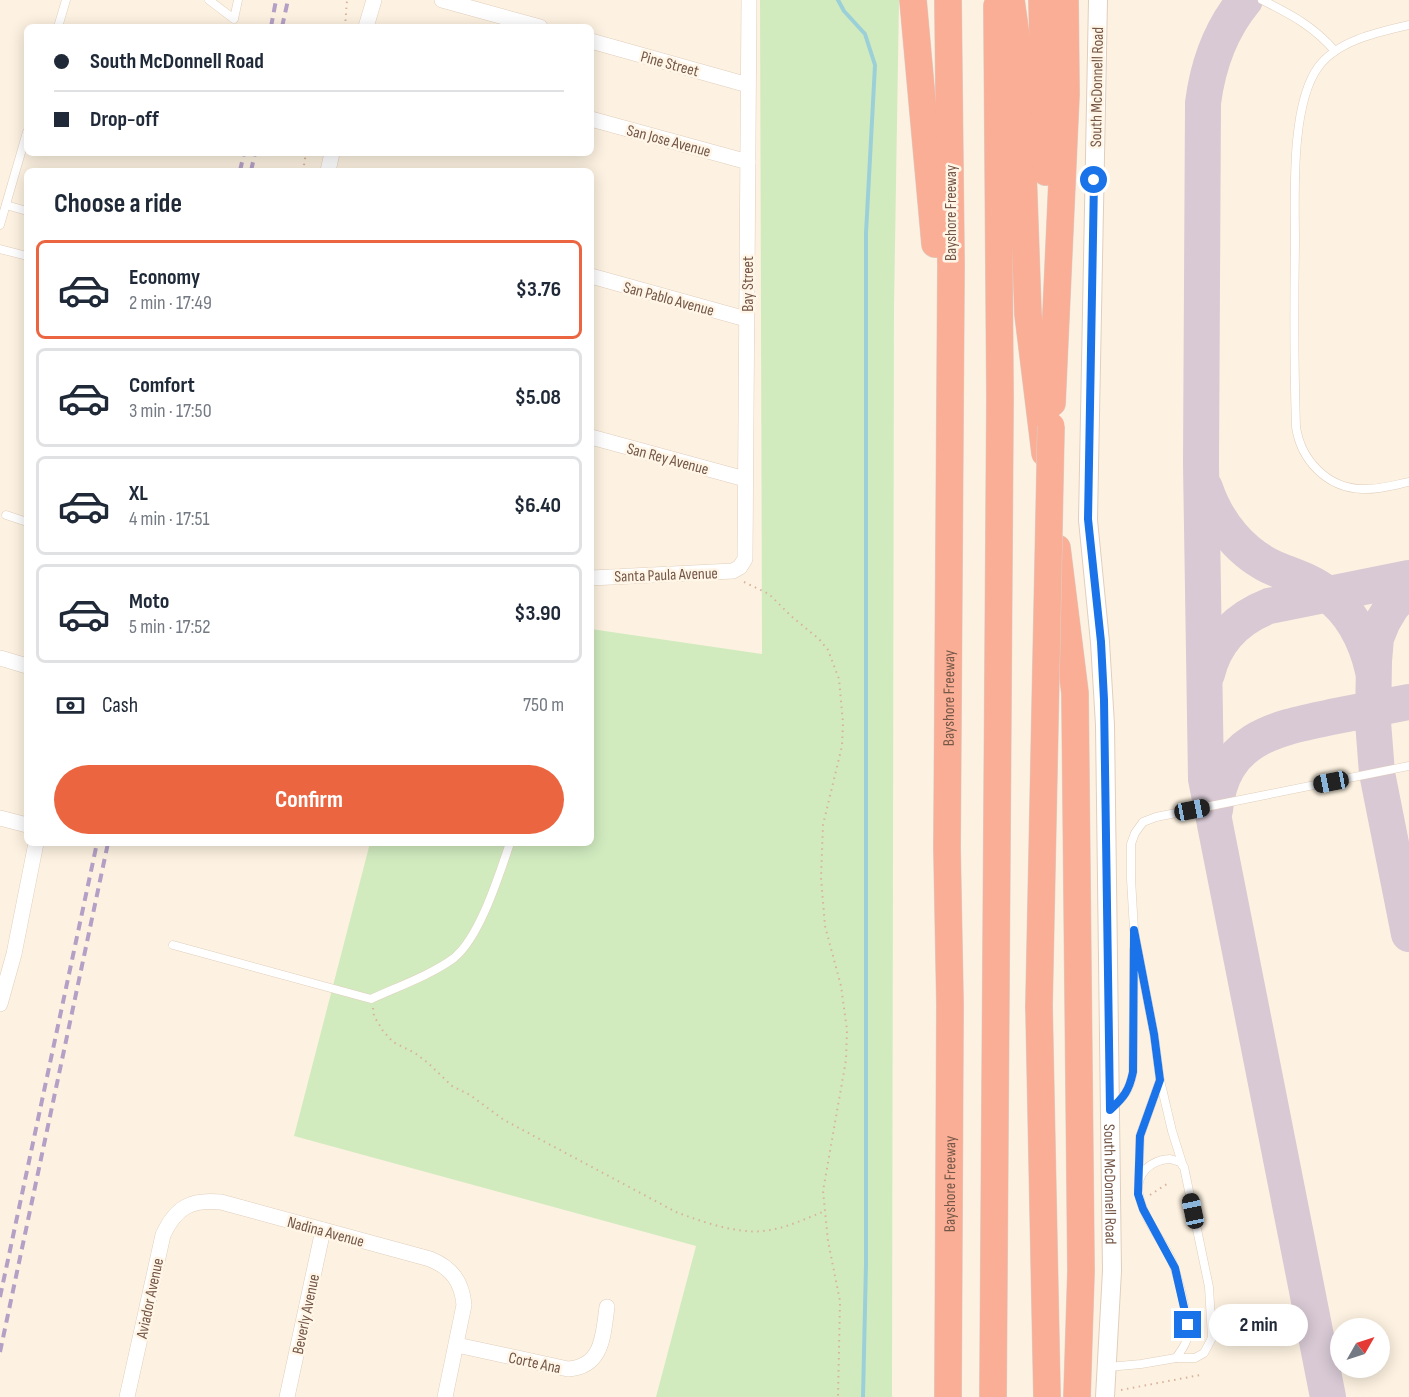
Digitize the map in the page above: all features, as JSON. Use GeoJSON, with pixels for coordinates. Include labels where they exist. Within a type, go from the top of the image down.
{"type":"FeatureCollection","features":[{"type":"Feature","properties":{"kind":"highway"},"geometry":{"type":"LineString","coordinates":[[913,0],[929,185],[951,384]]}},
{"type":"Feature","properties":{"kind":"highway","name":"Bayshore Freeway"},"geometry":{"type":"LineString","coordinates":[[948,0],[951,384],[948,1397]]}},
{"type":"Feature","properties":{"kind":"highway"},"geometry":{"type":"LineString","coordinates":[[993,1397],[1000,374],[997,0]]}},
{"type":"Feature","properties":{"kind":"highway"},"geometry":{"type":"LineString","coordinates":[[1011,0],[1019,57],[1028,314],[1075,693],[1081,1251],[1077,1397]]}},
{"type":"Feature","properties":{"kind":"highway"},"geometry":{"type":"LineString","coordinates":[[1042,0],[1051,426]]}},
{"type":"Feature","properties":{"kind":"highway"},"geometry":{"type":"LineString","coordinates":[[1047,1397],[1040,1006],[1051,426],[1066,94],[1065,0]]}},
{"type":"Feature","properties":{"kind":"highway"},"geometry":{"type":"LineString","coordinates":[[1034,1397],[1036,1361],[1044,1308]]}},
{"type":"Feature","properties":{"kind":"street"},"geometry":{"type":"LineString","coordinates":[[367,24],[374,0]]}},
{"type":"Feature","properties":{"kind":"street"},"geometry":{"type":"LineString","coordinates":[[442,0],[529,24]]}},
{"type":"Feature","properties":{"kind":"street","name":"Bay Street"},"geometry":{"type":"LineString","coordinates":[[737,569],[745,559],[749,0]]}},
{"type":"Feature","properties":{"kind":"street","name":"South McDonnell Road"},"geometry":{"type":"LineString","coordinates":[[1098,0],[1088,519],[1101,642],[1104,700],[1112,1270],[1106,1395]]}},
{"type":"Feature","properties":{"kind":"street","name":"Pine Street"},"geometry":{"type":"LineString","coordinates":[[594,42],[748,85]]}},
{"type":"Feature","properties":{"kind":"street","name":"San Jose Avenue"},"geometry":{"type":"LineString","coordinates":[[594,120],[748,162]]}},
{"type":"Feature","properties":{"kind":"street","name":"San Pablo Avenue"},"geometry":{"type":"LineString","coordinates":[[594,277],[746,319]]}},
{"type":"Feature","properties":{"kind":"street","name":"San Rey Avenue"},"geometry":{"type":"LineString","coordinates":[[594,438],[745,479]]}},
{"type":"Feature","properties":{"kind":"street","name":"Santa Paula Avenue"},"geometry":{"type":"LineString","coordinates":[[594,578],[737,569]]}},
{"type":"Feature","properties":{"kind":"street"},"geometry":{"type":"LineString","coordinates":[[0,658],[24,665]]}},
{"type":"Feature","properties":{"kind":"street"},"geometry":{"type":"LineString","coordinates":[[0,818],[24,824]]}},
{"type":"Feature","properties":{"kind":"street"},"geometry":{"type":"LineString","coordinates":[[0,1004],[3,979],[14,954],[35,846]]}},
{"type":"Feature","properties":{"kind":"street","name":"Nadina Avenue"},"geometry":{"type":"LineString","coordinates":[[185,1207],[196,1202],[221,1202],[442,1264],[459,1281],[463,1293],[464,1305],[456,1345]]}},
{"type":"Feature","properties":{"kind":"street","name":"Aviador Avenue"},"geometry":{"type":"LineString","coordinates":[[127,1397],[163,1235],[168,1225],[185,1207]]}},
{"type":"Feature","properties":{"kind":"street","name":"Beverly Avenue"},"geometry":{"type":"LineString","coordinates":[[287,1397],[323,1230]]}},
{"type":"Feature","properties":{"kind":"street","name":"Corte Ana"},"geometry":{"type":"LineString","coordinates":[[456,1345],[568,1369],[580,1368],[591,1362],[598,1352],[607,1307]]}},
{"type":"Feature","properties":{"kind":"street"},"geometry":{"type":"LineString","coordinates":[[445,1397],[456,1345]]}},
{"type":"Feature","properties":{"kind":"lane"},"geometry":{"type":"LineString","coordinates":[[59,24],[66,0]]}},
{"type":"Feature","properties":{"kind":"lane"},"geometry":{"type":"LineString","coordinates":[[208,0],[234,19],[238,0]]}},
{"type":"Feature","properties":{"kind":"lane"},"geometry":{"type":"LineString","coordinates":[[1262,0],[1312,28],[1335,51]]}},
{"type":"Feature","properties":{"kind":"lane"},"geometry":{"type":"LineString","coordinates":[[1409,25],[1369,36],[1335,51],[1320,64],[1308,86],[1297,151],[1294,321],[1297,435],[1302,451],[1312,465],[1337,484],[1366,489],[1409,482]]}},
{"type":"Feature","properties":{"kind":"lane"},"geometry":{"type":"LineString","coordinates":[[0,225],[24,143]]}},
{"type":"Feature","properties":{"kind":"lane"},"geometry":{"type":"LineString","coordinates":[[6,206],[24,210]]}},
{"type":"Feature","properties":{"kind":"lane"},"geometry":{"type":"LineString","coordinates":[[0,249],[24,255]]}},
{"type":"Feature","properties":{"kind":"lane"},"geometry":{"type":"LineString","coordinates":[[6,515],[24,521]]}},
{"type":"Feature","properties":{"kind":"lane"},"geometry":{"type":"LineString","coordinates":[[1110,1110],[1122,1099],[1130,1086],[1133,1072],[1134,930],[1131,844],[1143,822],[1156,817],[1409,766]]}},
{"type":"Feature","properties":{"kind":"lane"},"geometry":{"type":"LineString","coordinates":[[173,945],[371,999],[442,965],[463,949],[475,934],[509,846]]}},
{"type":"Feature","properties":{"kind":"lane"},"geometry":{"type":"LineString","coordinates":[[1108,1367],[1176,1358],[1195,1358],[1204,1353],[1212,1338],[1209,1287],[1184,1167],[1172,1131],[1160,1080],[1154,1034],[1134,930]]}},
{"type":"Feature","properties":{"kind":"lane"},"geometry":{"type":"LineString","coordinates":[[1160,1080],[1140,1136],[1138,1194],[1143,1209],[1175,1268],[1188,1325],[1187,1339],[1176,1358]]}},
{"type":"Feature","properties":{"kind":"lane"},"geometry":{"type":"LineString","coordinates":[[1139,1183],[1142,1173],[1149,1165],[1159,1160],[1170,1159],[1179,1162],[1184,1167]]}},
{"type":"Feature","properties":{"kind":"path"},"geometry":{"type":"LineString","coordinates":[[345,24],[347,0]]}},
{"type":"Feature","properties":{"kind":"path"},"geometry":{"type":"LineString","coordinates":[[737,569],[740,580],[769,594],[819,639],[828,650],[839,679],[843,723],[842,746],[824,825],[821,879],[825,926],[841,987],[848,1030],[846,1060],[823,1191],[828,1241],[840,1301],[838,1397]]}},
{"type":"Feature","properties":{"kind":"path"},"geometry":{"type":"LineString","coordinates":[[371,999],[374,1017],[393,1042],[415,1053],[452,1086],[470,1095],[504,1120],[676,1212],[703,1222],[762,1231],[787,1225],[825,1210]]}},
{"type":"Feature","properties":{"kind":"path"},"geometry":{"type":"LineString","coordinates":[[1149,1196],[1170,1182]]}},
{"type":"Feature","properties":{"kind":"path"},"geometry":{"type":"LineString","coordinates":[[1184,1371],[1185,1378]]}},
{"type":"Feature","properties":{"kind":"path"},"geometry":{"type":"LineString","coordinates":[[1106,1395],[1200,1375]]}},
{"type":"Feature","properties":{"kind":"green space"},"geometry":{"type":"Polygon","coordinates":[[[760,0],[899,0],[894,309],[892,1397],[656,1397],[696,1246],[294,1136],[369,846],[594,846],[594,629],[762,654],[760,0]]]}},
{"type":"Feature","properties":{"kind":"waterway"},"geometry":{"type":"LineString","coordinates":[[838,0],[844,11],[865,34],[875,65],[866,233],[866,1264],[863,1397]]}},
{"type":"Feature","properties":{"kind":"taxiway"},"geometry":{"type":"LineString","coordinates":[[1245,0],[1236,11],[1216,48],[1203,103],[1201,464],[1206,779],[1328,1397]]}},
{"type":"Feature","properties":{"kind":"taxiway"},"geometry":{"type":"LineString","coordinates":[[1205,488],[1216,513],[1241,546],[1263,563],[1320,589],[1343,609],[1362,638],[1373,671]]}},
{"type":"Feature","properties":{"kind":"taxiway"},"geometry":{"type":"LineString","coordinates":[[1207,674],[1216,651],[1229,632],[1258,611],[1269,606],[1409,578]]}},
{"type":"Feature","properties":{"kind":"taxiway"},"geometry":{"type":"LineString","coordinates":[[1409,588],[1392,606],[1376,638],[1373,722],[1377,773],[1409,934]]}},
{"type":"Feature","properties":{"kind":"taxiway"},"geometry":{"type":"LineString","coordinates":[[1215,810],[1220,786],[1228,767],[1239,753],[1254,741],[1289,727],[1409,702]]}},
{"type":"Feature","properties":{"kind":"railway"},"geometry":{"type":"LineString","coordinates":[[272,24],[276,0]]}},
{"type":"Feature","properties":{"kind":"railway"},"geometry":{"type":"LineString","coordinates":[[283,24],[288,0]]}},
{"type":"Feature","properties":{"kind":"railway"},"geometry":{"type":"LineString","coordinates":[[241,168],[243,156]]}},
{"type":"Feature","properties":{"kind":"railway"},"geometry":{"type":"LineString","coordinates":[[252,168],[254,156]]}},
{"type":"Feature","properties":{"kind":"railway"},"geometry":{"type":"LineString","coordinates":[[0,1297],[96,846]]}},
{"type":"Feature","properties":{"kind":"railway"},"geometry":{"type":"LineString","coordinates":[[0,1352],[107,846]]}},
{"type":"Feature","properties":{"kind":"route"},"geometry":{"type":"LineString","coordinates":[[1094,180],[1088,519],[1101,642],[1104,700],[1110,1110],[1122,1099],[1130,1086],[1133,1072],[1134,930],[1154,1034],[1160,1080],[1140,1136],[1138,1194],[1143,1209],[1175,1268],[1188,1325]]}}]}
